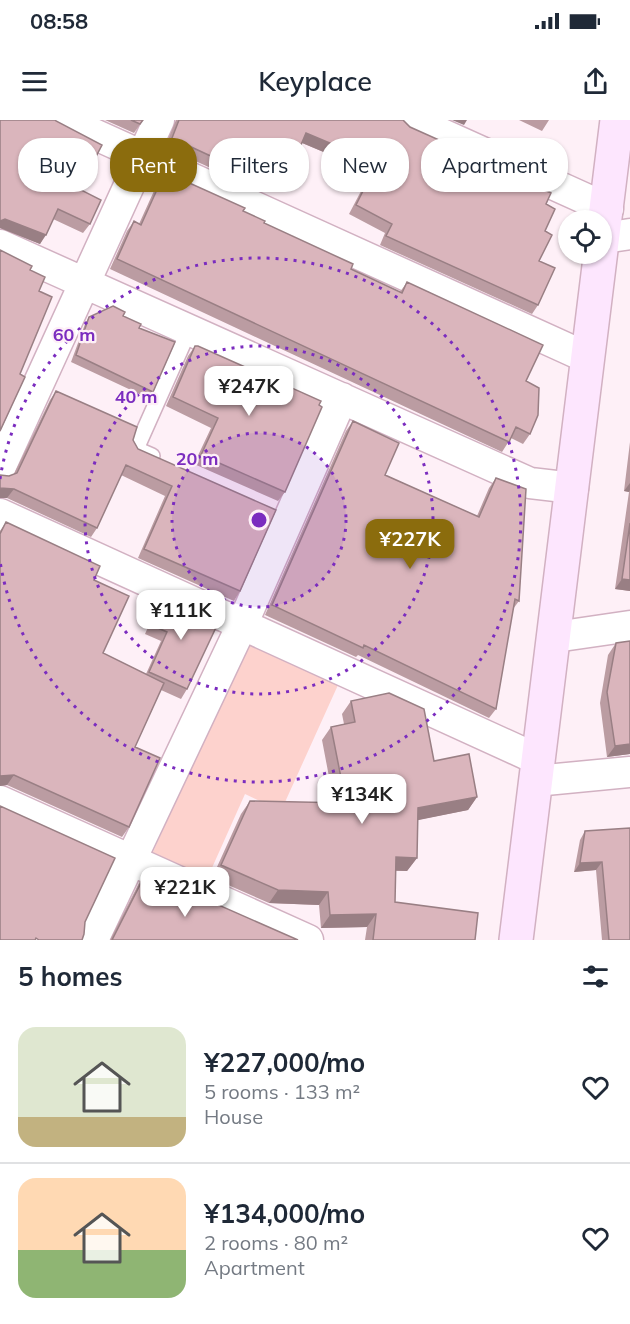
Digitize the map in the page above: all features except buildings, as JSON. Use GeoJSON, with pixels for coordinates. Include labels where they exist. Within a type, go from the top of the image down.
{"type":"FeatureCollection","features":[{"type":"Feature","properties":{"kind":"street"},"geometry":{"type":"LineString","coordinates":[[63,120],[110,141]]}},
{"type":"Feature","properties":{"kind":"street"},"geometry":{"type":"LineString","coordinates":[[150,138],[159,120]]}},
{"type":"Feature","properties":{"kind":"street"},"geometry":{"type":"LineString","coordinates":[[411,120],[614,227]]}},
{"type":"Feature","properties":{"kind":"street"},"geometry":{"type":"LineString","coordinates":[[516,940],[588,358],[614,227],[617,120]]}},
{"type":"Feature","properties":{"kind":"street"},"geometry":{"type":"LineString","coordinates":[[197,181],[588,358]]}},
{"type":"Feature","properties":{"kind":"street"},"geometry":{"type":"LineString","coordinates":[[0,468],[7,432],[83,282],[125,192]]}},
{"type":"Feature","properties":{"kind":"street"},"geometry":{"type":"LineString","coordinates":[[0,245],[530,483],[573,488]]}},
{"type":"Feature","properties":{"kind":"street"},"geometry":{"type":"LineString","coordinates":[[93,940],[242,625],[284,515],[342,398]]}},
{"type":"Feature","properties":{"kind":"street"},"geometry":{"type":"LineString","coordinates":[[0,514],[242,625],[537,771],[630,772]]}},
{"type":"Feature","properties":{"kind":"street"},"geometry":{"type":"LineString","coordinates":[[555,637],[630,627]]}},
{"type":"Feature","properties":{"kind":"street"},"geometry":{"type":"LineString","coordinates":[[0,801],[130,859],[296,938]]}},
{"type":"Feature","properties":{"kind":"lane"},"geometry":{"type":"LineString","coordinates":[[169,464],[136,449],[189,330]]}},
{"type":"Feature","properties":{"kind":"shaded area"},"geometry":{"type":"Polygon","coordinates":[[[247,643],[338,685],[281,811],[245,794],[207,879],[152,854],[247,643]]]}}]}
